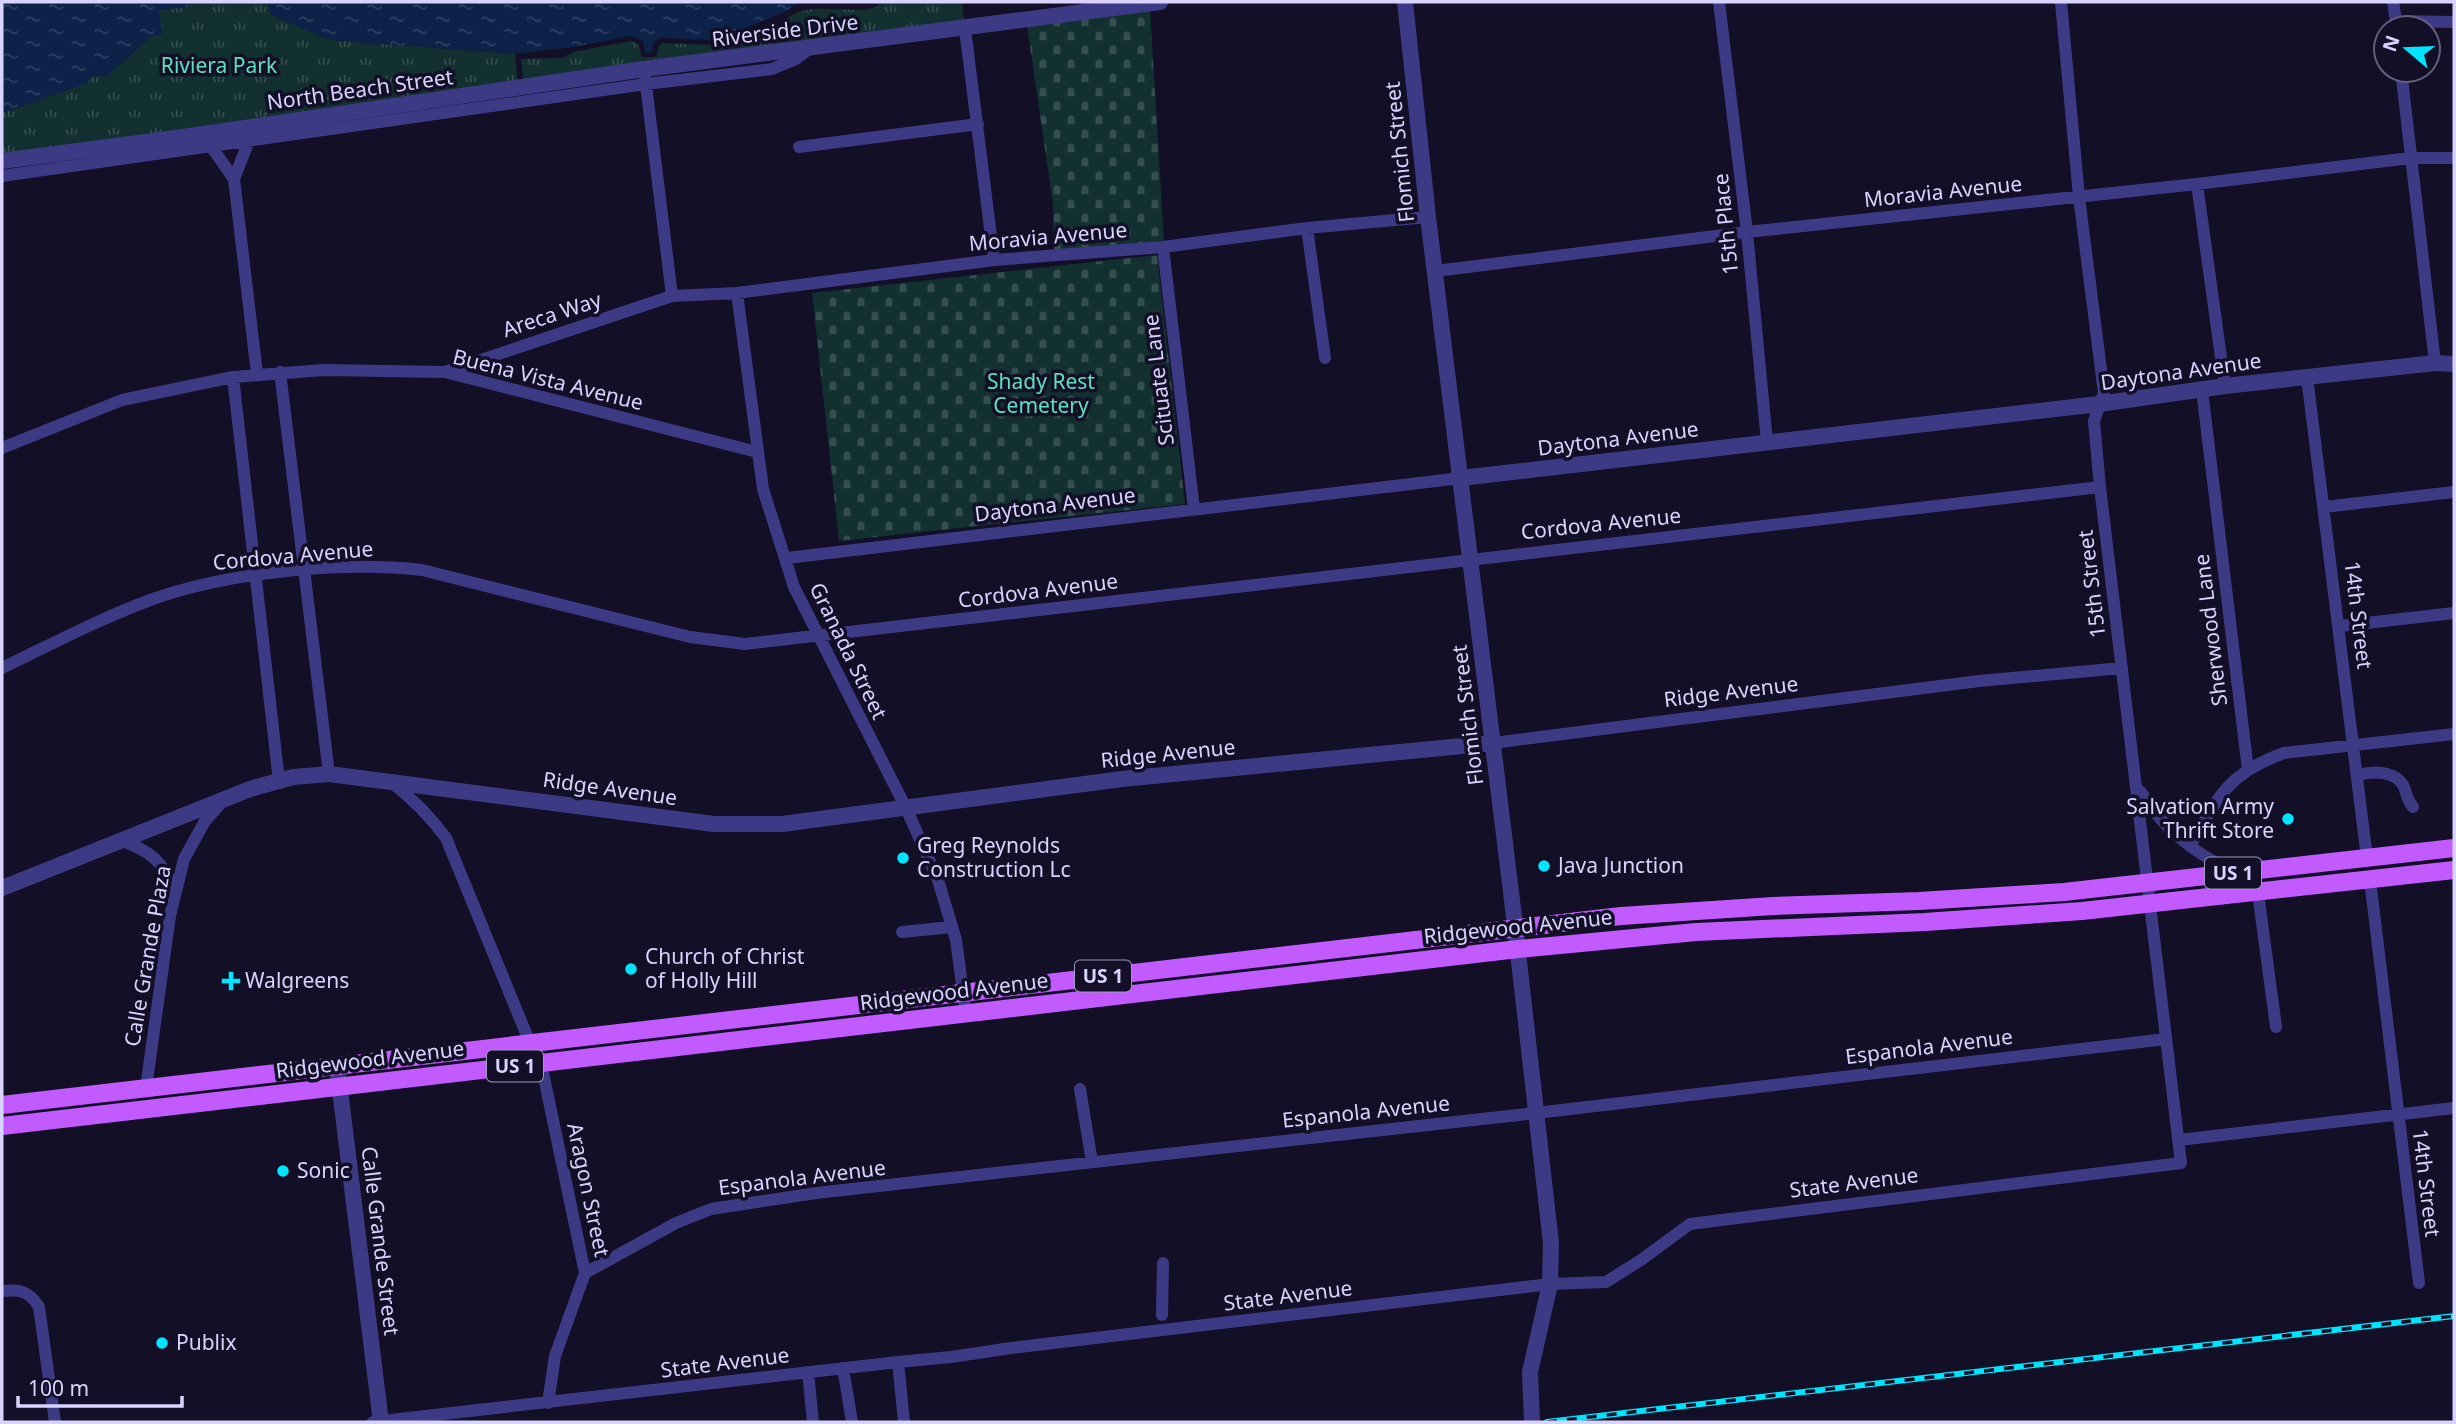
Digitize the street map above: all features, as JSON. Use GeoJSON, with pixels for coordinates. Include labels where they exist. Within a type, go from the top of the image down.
{"type":"FeatureCollection","features":[{"type":"Feature","properties":{"kind":"main road","name":"US 1"},"geometry":{"type":"LineString","coordinates":[[2147,883],[2454,848]]}},
{"type":"Feature","properties":{"kind":"main road"},"geometry":{"type":"LineString","coordinates":[[2370,880],[2384,866],[2403,854]]}},
{"type":"Feature","properties":{"kind":"main road"},"geometry":{"type":"LineString","coordinates":[[2332,884],[2360,870],[2367,858]]}},
{"type":"Feature","properties":{"kind":"main road","name":"US 1"},"geometry":{"type":"LineString","coordinates":[[2150,904],[2454,870]]}},
{"type":"Feature","properties":{"kind":"main road","name":"Ridgewood Avenue"},"geometry":{"type":"LineString","coordinates":[[2,1105],[1515,928],[1699,911],[1973,898],[2147,883]]}},
{"type":"Feature","properties":{"kind":"main road","name":"Ridgewood Avenue"},"geometry":{"type":"LineString","coordinates":[[2,1126],[1518,949],[1696,933],[1925,922],[2150,904]]}},
{"type":"Feature","properties":{"kind":"street","name":"Riverside Drive"},"geometry":{"type":"LineString","coordinates":[[498,92],[645,77],[809,49],[1160,2]]}},
{"type":"Feature","properties":{"kind":"street","name":"Flomich Street"},"geometry":{"type":"LineString","coordinates":[[1405,2],[1428,217],[1518,949],[1551,1242],[1550,1284],[1530,1372],[1532,1422]]}},
{"type":"Feature","properties":{"kind":"street","name":"15th Place"},"geometry":{"type":"LineString","coordinates":[[1718,2],[1747,232],[1767,442]]}},
{"type":"Feature","properties":{"kind":"street","name":"15th Street"},"geometry":{"type":"LineString","coordinates":[[2061,2],[2079,197],[2104,393],[2094,421],[2100,487],[2181,1163]]}},
{"type":"Feature","properties":{"kind":"street"},"geometry":{"type":"LineString","coordinates":[[965,29],[994,260]]}},
{"type":"Feature","properties":{"kind":"street"},"geometry":{"type":"LineString","coordinates":[[2,176],[206,140],[645,77],[672,296]]}},
{"type":"Feature","properties":{"kind":"street"},"geometry":{"type":"LineString","coordinates":[[2402,84],[2435,363]]}},
{"type":"Feature","properties":{"kind":"street","name":"North Beach Street"},"geometry":{"type":"LineString","coordinates":[[2,161],[206,140],[228,130],[252,134],[498,92]]}},
{"type":"Feature","properties":{"kind":"street"},"geometry":{"type":"LineString","coordinates":[[799,147],[978,124]]}},
{"type":"Feature","properties":{"kind":"street"},"geometry":{"type":"LineString","coordinates":[[252,134],[234,179],[257,374]]}},
{"type":"Feature","properties":{"kind":"street"},"geometry":{"type":"LineString","coordinates":[[206,140],[234,179]]}},
{"type":"Feature","properties":{"kind":"street","name":"Moravia Avenue"},"geometry":{"type":"LineString","coordinates":[[1436,271],[1747,232],[2197,184],[2410,158],[2454,158]]}},
{"type":"Feature","properties":{"kind":"street"},"geometry":{"type":"LineString","coordinates":[[2197,184],[2225,386]]}},
{"type":"Feature","properties":{"kind":"street","name":"Moravia Avenue"},"geometry":{"type":"LineString","coordinates":[[672,296],[737,293],[994,260],[1163,247],[1307,228],[1428,217]]}},
{"type":"Feature","properties":{"kind":"street"},"geometry":{"type":"LineString","coordinates":[[1307,228],[1325,358]]}},
{"type":"Feature","properties":{"kind":"street","name":"Scituate Lane"},"geometry":{"type":"LineString","coordinates":[[1163,247],[1194,509]]}},
{"type":"Feature","properties":{"kind":"street","name":"Granada Street"},"geometry":{"type":"LineString","coordinates":[[737,293],[763,489],[794,587],[906,808],[938,880],[952,927],[966,1014]]}},
{"type":"Feature","properties":{"kind":"street","name":"Areca Way"},"geometry":{"type":"LineString","coordinates":[[445,372],[672,296]]}},
{"type":"Feature","properties":{"kind":"street","name":"Daytona Avenue"},"geometry":{"type":"LineString","coordinates":[[786,558],[2099,404],[2225,386],[2435,363],[2454,364]]}},
{"type":"Feature","properties":{"kind":"street","name":"Buena Vista Avenue"},"geometry":{"type":"LineString","coordinates":[[2,448],[121,400],[233,377],[324,370],[445,372],[757,452]]}},
{"type":"Feature","properties":{"kind":"street"},"geometry":{"type":"LineString","coordinates":[[280,372],[329,774]]}},
{"type":"Feature","properties":{"kind":"street"},"geometry":{"type":"LineString","coordinates":[[233,377],[279,780]]}},
{"type":"Feature","properties":{"kind":"street","name":"14th Street"},"geometry":{"type":"LineString","coordinates":[[2307,377],[2367,858]]}},
{"type":"Feature","properties":{"kind":"street","name":"Sherwood Lane"},"geometry":{"type":"LineString","coordinates":[[2202,390],[2248,770]]}},
{"type":"Feature","properties":{"kind":"street","name":"Cordova Avenue"},"geometry":{"type":"LineString","coordinates":[[2,668],[106,618],[155,599],[207,583],[303,571],[382,566],[422,570],[690,637],[745,644],[2100,487]]}},
{"type":"Feature","properties":{"kind":"street"},"geometry":{"type":"LineString","coordinates":[[2325,507],[2454,492]]}},
{"type":"Feature","properties":{"kind":"street"},"geometry":{"type":"LineString","coordinates":[[2340,626],[2454,612]]}},
{"type":"Feature","properties":{"kind":"street","name":"Ridge Avenue"},"geometry":{"type":"LineString","coordinates":[[2,888],[250,789],[279,780],[329,774],[714,824],[782,824],[1122,779],[1493,743],[1979,681],[2122,668]]}},
{"type":"Feature","properties":{"kind":"street"},"geometry":{"type":"LineString","coordinates":[[2190,846],[2226,786],[2248,770],[2284,753],[2454,734]]}},
{"type":"Feature","properties":{"kind":"street"},"geometry":{"type":"LineString","coordinates":[[2358,775],[2373,771],[2397,778],[2403,784],[2408,802],[2413,807]]}},
{"type":"Feature","properties":{"kind":"street"},"geometry":{"type":"LineString","coordinates":[[391,782],[413,798],[446,838],[530,1043]]}},
{"type":"Feature","properties":{"kind":"street"},"geometry":{"type":"LineString","coordinates":[[2137,787],[2169,830],[2212,861],[2236,873]]}},
{"type":"Feature","properties":{"kind":"street","name":"Calle Grande Plaza"},"geometry":{"type":"LineString","coordinates":[[146,1088],[176,892],[184,859],[194,839],[223,801]]}},
{"type":"Feature","properties":{"kind":"street"},"geometry":{"type":"LineString","coordinates":[[118,840],[159,861],[168,873],[176,892]]}},
{"type":"Feature","properties":{"kind":"street","name":"14th Street"},"geometry":{"type":"LineString","coordinates":[[2370,880],[2419,1283]]}},
{"type":"Feature","properties":{"kind":"street"},"geometry":{"type":"LineString","coordinates":[[2258,893],[2276,1027]]}},
{"type":"Feature","properties":{"kind":"street"},"geometry":{"type":"LineString","coordinates":[[902,932],[952,927]]}},
{"type":"Feature","properties":{"kind":"street","name":"Espanola Avenue"},"geometry":{"type":"LineString","coordinates":[[585,1273],[676,1223],[712,1209],[816,1194],[2165,1039]]}},
{"type":"Feature","properties":{"kind":"street","name":"Aragon Street"},"geometry":{"type":"LineString","coordinates":[[541,1063],[585,1273],[555,1356],[548,1403]]}},
{"type":"Feature","properties":{"kind":"street","name":"Calle Grande Street"},"geometry":{"type":"LineString","coordinates":[[337,1066],[378,1422]]}},
{"type":"Feature","properties":{"kind":"street"},"geometry":{"type":"LineString","coordinates":[[1080,1090],[1092,1162]]}},
{"type":"Feature","properties":{"kind":"street"},"geometry":{"type":"LineString","coordinates":[[2179,1140],[2454,1108]]}},
{"type":"Feature","properties":{"kind":"street","name":"State Avenue"},"geometry":{"type":"LineString","coordinates":[[378,1422],[951,1357],[1550,1284],[1606,1282],[1641,1260],[1690,1223],[2181,1163]]}},
{"type":"Feature","properties":{"kind":"street"},"geometry":{"type":"LineString","coordinates":[[1162,1315],[1163,1263]]}},
{"type":"Feature","properties":{"kind":"street"},"geometry":{"type":"LineString","coordinates":[[2,1291],[16,1289],[31,1294],[39,1307],[54,1422]]}},
{"type":"Feature","properties":{"kind":"street"},"geometry":{"type":"LineString","coordinates":[[898,1362],[904,1422]]}},
{"type":"Feature","properties":{"kind":"street"},"geometry":{"type":"LineString","coordinates":[[843,1368],[852,1422]]}},
{"type":"Feature","properties":{"kind":"street"},"geometry":{"type":"LineString","coordinates":[[808,1372],[813,1422]]}},
{"type":"Feature","properties":{"kind":"green space","name":"Riviera Park"},"geometry":{"type":"Polygon","coordinates":[[[190,2],[268,2],[270,14],[330,40],[515,54],[518,88],[2,161],[2,113],[87,83],[90,77],[108,75],[149,38],[158,10],[187,7],[190,2]]]}},
{"type":"Feature","properties":{"kind":"green space"},"geometry":{"type":"Polygon","coordinates":[[[884,2],[962,2],[964,23],[523,82],[521,59],[563,58],[573,52],[631,41],[638,44],[642,57],[654,57],[662,43],[717,45],[782,23],[800,12],[869,9],[884,2]]]}},
{"type":"Feature","properties":{"kind":"green space"},"geometry":{"type":"Polygon","coordinates":[[[1150,10],[1164,241],[1054,250],[1053,204],[1027,26],[1150,10]]]}},
{"type":"Feature","properties":{"kind":"green space","name":"Shady Rest Cemetery"},"geometry":{"type":"Polygon","coordinates":[[[1157,255],[1185,504],[839,541],[812,293],[1157,255]]]}},
{"type":"Feature","properties":{"kind":"water"},"geometry":{"type":"Polygon","coordinates":[[[2,2],[190,2],[187,7],[159,10],[162,34],[149,38],[108,75],[90,77],[88,83],[2,113],[2,2]]]}},
{"type":"Feature","properties":{"kind":"water"},"geometry":{"type":"Polygon","coordinates":[[[268,2],[799,2],[786,11],[717,40],[660,38],[653,43],[652,52],[645,53],[643,41],[631,36],[515,54],[330,40],[270,14],[268,2]]]}},
{"type":"Feature","properties":{"kind":"railway"},"geometry":{"type":"LineString","coordinates":[[1547,1422],[2454,1316]]}},
{"type":"Feature","properties":{"kind":"place","name":"Salvation Army Thrift Store"},"geometry":{"type":"Point","coordinates":[2288,819]}},
{"type":"Feature","properties":{"kind":"place","name":"Greg Reynolds Construction Lc"},"geometry":{"type":"Point","coordinates":[903,858]}},
{"type":"Feature","properties":{"kind":"place","name":"Java Junction"},"geometry":{"type":"Point","coordinates":[1544,866]}},
{"type":"Feature","properties":{"kind":"place","name":"Church of Christ of Holly Hill"},"geometry":{"type":"Point","coordinates":[631,969]}},
{"type":"Feature","properties":{"kind":"place","name":"Walgreens"},"geometry":{"type":"Point","coordinates":[231,981]}},
{"type":"Feature","properties":{"kind":"place","name":"Sonic"},"geometry":{"type":"Point","coordinates":[283,1171]}},
{"type":"Feature","properties":{"kind":"place","name":"Publix"},"geometry":{"type":"Point","coordinates":[162,1343]}}]}
